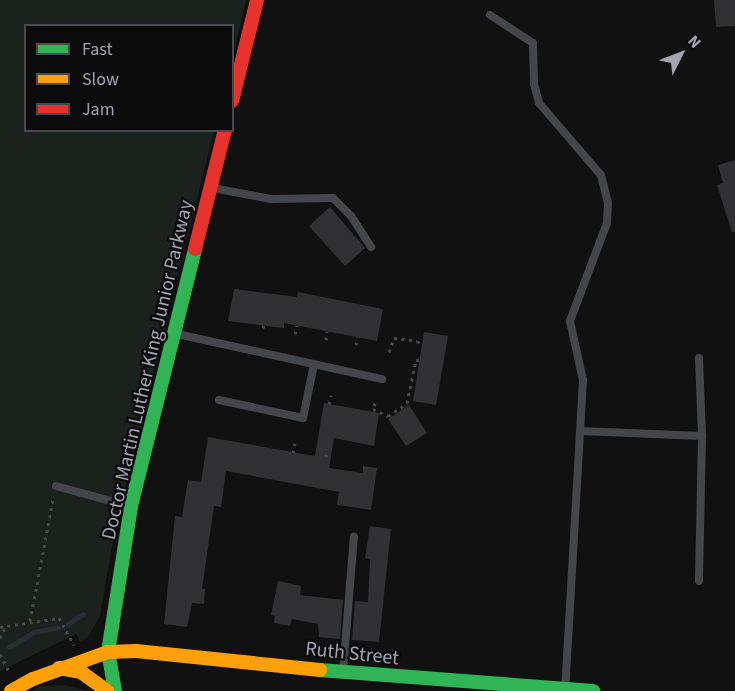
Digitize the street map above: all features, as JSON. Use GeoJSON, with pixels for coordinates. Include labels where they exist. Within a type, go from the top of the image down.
{"type":"FeatureCollection","features":[{"type":"Feature","properties":{"kind":"main road"},"geometry":{"type":"LineString","coordinates":[[234,93],[257,0]]}},
{"type":"Feature","properties":{"kind":"main road","name":"Doctor Martin Luther King Junior Parkway"},"geometry":{"type":"LineString","coordinates":[[115,691],[108,652],[131,506],[176,334],[225,132]]}},
{"type":"Feature","properties":{"kind":"main road"},"geometry":{"type":"LineString","coordinates":[[10,691],[59,668],[108,652]]}},
{"type":"Feature","properties":{"kind":"main road","name":"Ruth Street"},"geometry":{"type":"LineString","coordinates":[[108,652],[213,658],[343,674],[593,691]]}},
{"type":"Feature","properties":{"kind":"main road"},"geometry":{"type":"LineString","coordinates":[[59,668],[81,672],[107,691]]}},
{"type":"Feature","properties":{"kind":"lane"},"geometry":{"type":"LineString","coordinates":[[490,15],[533,43],[534,84],[539,103],[601,175],[605,189],[607,223],[570,314],[583,380],[565,690]]}},
{"type":"Feature","properties":{"kind":"lane"},"geometry":{"type":"LineString","coordinates":[[211,188],[271,199],[333,198],[351,216],[371,247]]}},
{"type":"Feature","properties":{"kind":"lane"},"geometry":{"type":"LineString","coordinates":[[176,334],[382,379]]}},
{"type":"Feature","properties":{"kind":"lane"},"geometry":{"type":"LineString","coordinates":[[699,358],[702,436],[699,581]]}},
{"type":"Feature","properties":{"kind":"lane"},"geometry":{"type":"LineString","coordinates":[[219,400],[303,418],[314,364]]}},
{"type":"Feature","properties":{"kind":"lane"},"geometry":{"type":"LineString","coordinates":[[580,431],[702,436]]}},
{"type":"Feature","properties":{"kind":"lane"},"geometry":{"type":"LineString","coordinates":[[56,486],[131,506]]}},
{"type":"Feature","properties":{"kind":"lane"},"geometry":{"type":"LineString","coordinates":[[343,674],[354,537]]}},
{"type":"Feature","properties":{"kind":"path"},"geometry":{"type":"LineString","coordinates":[[295,334],[297,326]]}},
{"type":"Feature","properties":{"kind":"path"},"geometry":{"type":"LineString","coordinates":[[326,340],[327,331]]}},
{"type":"Feature","properties":{"kind":"path"},"geometry":{"type":"LineString","coordinates":[[356,345],[358,337]]}},
{"type":"Feature","properties":{"kind":"path"},"geometry":{"type":"LineString","coordinates":[[389,352],[394,339],[417,341],[422,345]]}},
{"type":"Feature","properties":{"kind":"path"},"geometry":{"type":"LineString","coordinates":[[375,404],[373,409],[388,416],[407,403],[416,360],[419,360]]}},
{"type":"Feature","properties":{"kind":"path"},"geometry":{"type":"LineString","coordinates":[[329,404],[331,395]]}},
{"type":"Feature","properties":{"kind":"path"},"geometry":{"type":"LineString","coordinates":[[293,453],[295,443]]}},
{"type":"Feature","properties":{"kind":"path"},"geometry":{"type":"LineString","coordinates":[[326,457],[327,449]]}},
{"type":"Feature","properties":{"kind":"path"},"geometry":{"type":"LineString","coordinates":[[30,621],[51,510]]}},
{"type":"Feature","properties":{"kind":"path"},"geometry":{"type":"LineString","coordinates":[[0,627],[59,618],[74,644]]}},
{"type":"Feature","properties":{"kind":"path"},"geometry":{"type":"LineString","coordinates":[[0,638],[6,626]]}},
{"type":"Feature","properties":{"kind":"shaded area"},"geometry":{"type":"Polygon","coordinates":[[[0,0],[246,0],[234,51],[234,24],[24,24],[24,132],[214,132],[115,529],[100,616],[88,637],[80,642],[76,634],[0,671],[0,0]]]}},
{"type":"Feature","properties":{"kind":"shaded area"},"geometry":{"type":"Polygon","coordinates":[[[65,685],[88,691],[31,691],[40,686],[65,685]]]}},
{"type":"Feature","properties":{"kind":"building"},"geometry":{"type":"Polygon","coordinates":[[[714,0],[735,0],[735,26],[716,27],[714,0]]]}},
{"type":"Feature","properties":{"kind":"building"},"geometry":{"type":"Polygon","coordinates":[[[735,160],[735,232],[732,232],[717,185],[723,183],[718,165],[735,160]]]}},
{"type":"Feature","properties":{"kind":"building"},"geometry":{"type":"Polygon","coordinates":[[[330,207],[365,248],[345,266],[309,226],[330,207]]]}},
{"type":"Feature","properties":{"kind":"building"},"geometry":{"type":"Polygon","coordinates":[[[234,289],[297,297],[298,292],[383,309],[377,341],[284,323],[284,328],[228,321],[234,289]]]}},
{"type":"Feature","properties":{"kind":"building"},"geometry":{"type":"Polygon","coordinates":[[[424,332],[448,336],[436,405],[413,401],[424,332]]]}},
{"type":"Feature","properties":{"kind":"building"},"geometry":{"type":"Polygon","coordinates":[[[324,403],[379,413],[374,446],[334,438],[329,468],[363,473],[363,466],[377,468],[371,510],[337,505],[339,492],[226,471],[221,507],[214,506],[202,589],[205,589],[204,604],[192,603],[187,627],[164,624],[175,516],[182,517],[188,480],[201,482],[208,437],[315,456],[324,403]]]}},
{"type":"Feature","properties":{"kind":"building"},"geometry":{"type":"Polygon","coordinates":[[[409,405],[427,433],[406,446],[388,419],[409,405]]]}},
{"type":"Feature","properties":{"kind":"building"},"geometry":{"type":"Polygon","coordinates":[[[370,526],[391,529],[379,642],[352,640],[355,601],[368,602],[370,559],[365,558],[370,526]]]}},
{"type":"Feature","properties":{"kind":"building"},"geometry":{"type":"Polygon","coordinates":[[[278,581],[301,586],[300,595],[343,600],[340,639],[319,637],[318,624],[292,619],[290,626],[274,623],[275,616],[271,615],[278,581]]]}},
{"type":"Feature","properties":{"kind":"waterway"},"geometry":{"type":"LineString","coordinates":[[68,624],[83,614]]}},
{"type":"Feature","properties":{"kind":"waterway"},"geometry":{"type":"LineString","coordinates":[[9,647],[34,632],[59,627]]}},
{"type":"Feature","properties":{"kind":"traffic: fast"},"geometry":{"type":"LineString","coordinates":[[115,691],[108,652],[131,506],[195,249]]}},
{"type":"Feature","properties":{"kind":"traffic: fast"},"geometry":{"type":"LineString","coordinates":[[320,670],[593,691]]}},
{"type":"Feature","properties":{"kind":"traffic: slow"},"geometry":{"type":"LineString","coordinates":[[33,679],[108,652],[136,651],[320,670]]}},
{"type":"Feature","properties":{"kind":"traffic: slow"},"geometry":{"type":"LineString","coordinates":[[59,668],[81,672],[107,691]]}},
{"type":"Feature","properties":{"kind":"traffic: slow"},"geometry":{"type":"LineString","coordinates":[[11,691],[33,679]]}},
{"type":"Feature","properties":{"kind":"traffic: jam"},"geometry":{"type":"LineString","coordinates":[[234,93],[257,0]]}},
{"type":"Feature","properties":{"kind":"traffic: jam"},"geometry":{"type":"LineString","coordinates":[[195,249],[224,132]]}}]}
